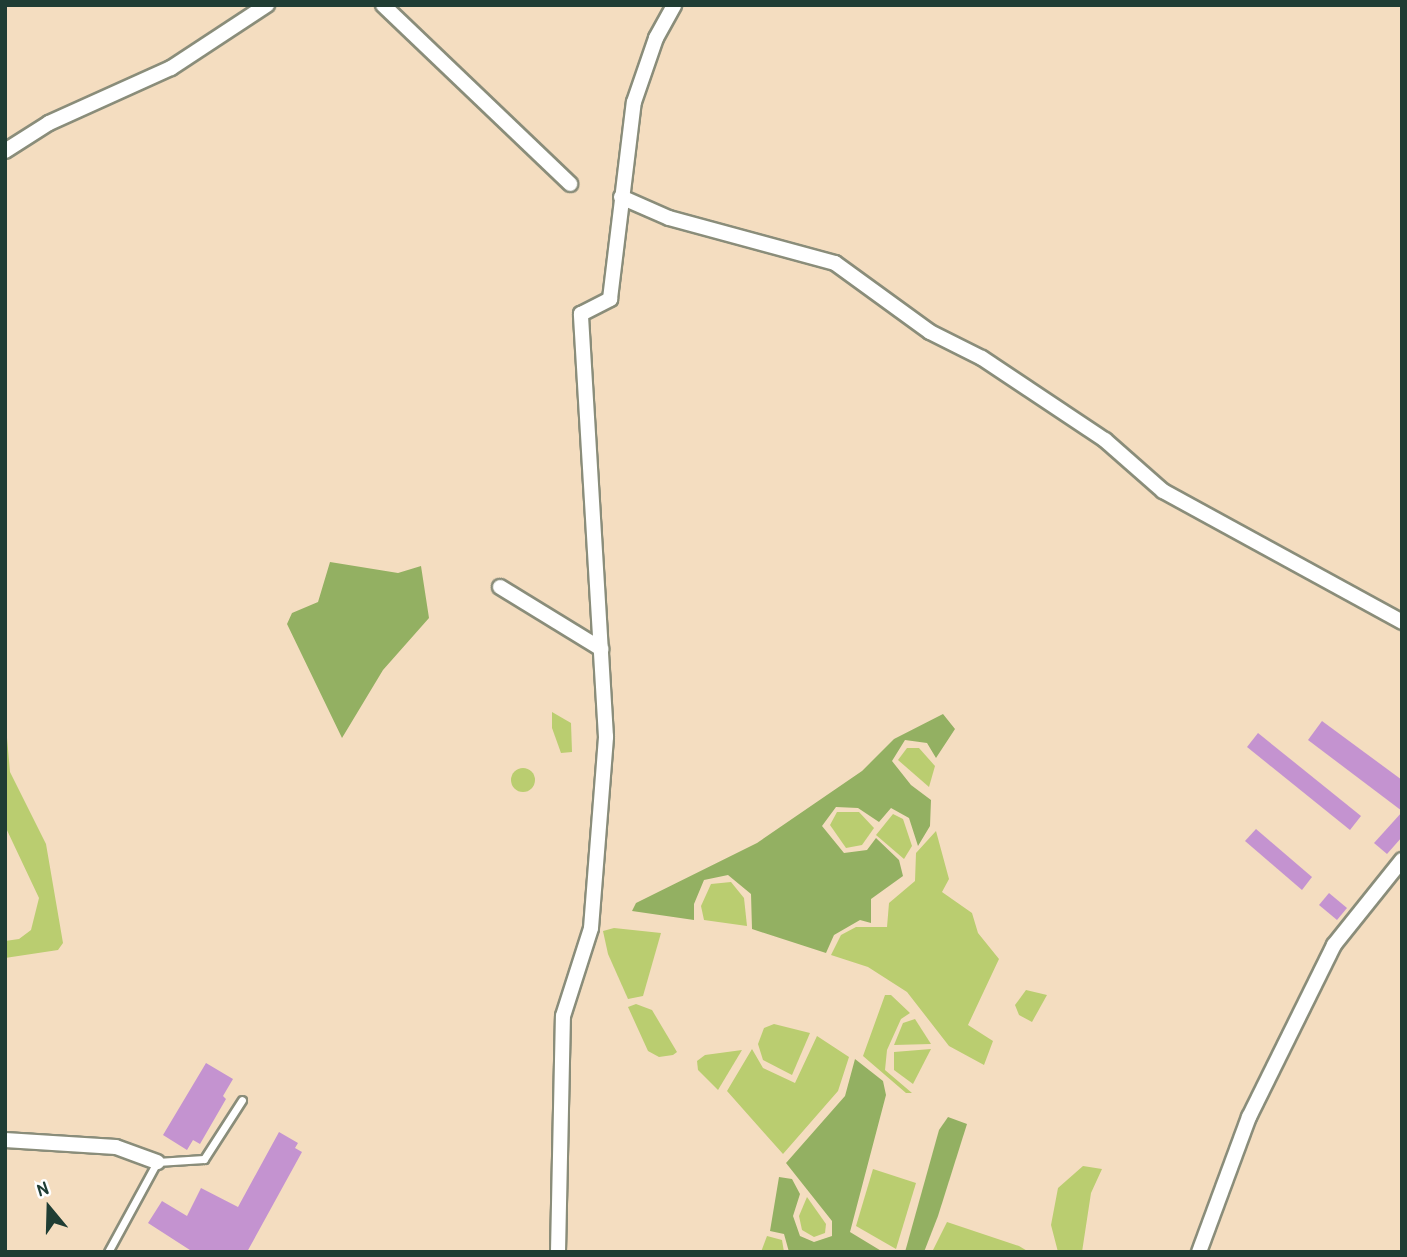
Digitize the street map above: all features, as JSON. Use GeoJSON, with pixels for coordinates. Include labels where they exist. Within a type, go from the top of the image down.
{"type":"FeatureCollection","features":[{"type":"Feature","properties":{"kind":"street"},"geometry":{"type":"LineString","coordinates":[[5,151],[49,123],[171,68],[267,5]]}},
{"type":"Feature","properties":{"kind":"street"},"geometry":{"type":"LineString","coordinates":[[383,5],[570,184]]}},
{"type":"Feature","properties":{"kind":"street"},"geometry":{"type":"LineString","coordinates":[[558,1252],[563,1016],[591,928],[606,737],[581,314],[610,299],[634,102],[656,38],[674,5]]}},
{"type":"Feature","properties":{"kind":"street"},"geometry":{"type":"LineString","coordinates":[[621,197],[669,218],[835,263],[930,332],[982,358],[1105,440],[1163,491],[1402,622]]}},
{"type":"Feature","properties":{"kind":"street"},"geometry":{"type":"LineString","coordinates":[[500,587],[601,649]]}},
{"type":"Feature","properties":{"kind":"street"},"geometry":{"type":"LineString","coordinates":[[1199,1252],[1249,1116],[1334,945],[1402,860]]}},
{"type":"Feature","properties":{"kind":"street"},"geometry":{"type":"LineString","coordinates":[[5,1140],[116,1147],[157,1162]]}},
{"type":"Feature","properties":{"kind":"lane"},"geometry":{"type":"LineString","coordinates":[[108,1252],[157,1162],[204,1160],[242,1100]]}},
{"type":"Feature","properties":{"kind":"green space"},"geometry":{"type":"Polygon","coordinates":[[[330,562],[398,573],[421,566],[429,618],[383,670],[342,738],[287,624],[292,613],[318,602],[330,562]]]}},
{"type":"Feature","properties":{"kind":"green space"},"geometry":{"type":"Polygon","coordinates":[[[552,712],[571,723],[572,752],[561,753],[552,728],[552,712]]]}},
{"type":"Feature","properties":{"kind":"green space"},"geometry":{"type":"Polygon","coordinates":[[[943,714],[955,729],[936,758],[927,743],[905,740],[892,761],[911,785],[931,800],[930,826],[918,846],[909,818],[891,808],[879,822],[858,808],[836,807],[822,826],[844,853],[867,850],[876,838],[899,860],[903,876],[871,899],[871,923],[860,920],[834,935],[826,953],[752,929],[751,894],[728,875],[704,880],[694,904],[694,920],[632,911],[636,903],[757,843],[862,771],[894,739],[943,714]]]}},
{"type":"Feature","properties":{"kind":"green space"},"geometry":{"type":"Polygon","coordinates":[[[5,715],[10,772],[46,844],[63,943],[58,950],[5,958],[5,941],[19,939],[31,930],[39,898],[5,826],[5,715]]]}},
{"type":"Feature","properties":{"kind":"green space"},"geometry":{"type":"Polygon","coordinates":[[[907,748],[919,748],[935,766],[929,787],[898,760],[907,748]]]}},
{"type":"Feature","properties":{"kind":"green space"},"geometry":{"type":"Polygon","coordinates":[[[523,768],[531,772],[535,780],[531,788],[523,792],[515,788],[511,780],[515,772],[523,768]]]}},
{"type":"Feature","properties":{"kind":"green space"},"geometry":{"type":"Polygon","coordinates":[[[837,812],[859,812],[874,828],[862,845],[846,848],[830,825],[837,812]]]}},
{"type":"Feature","properties":{"kind":"green space"},"geometry":{"type":"Polygon","coordinates":[[[893,814],[903,819],[912,846],[904,859],[876,835],[893,814]]]}},
{"type":"Feature","properties":{"kind":"green space"},"geometry":{"type":"Polygon","coordinates":[[[936,831],[949,879],[942,892],[972,913],[978,933],[999,959],[968,1025],[993,1041],[984,1065],[949,1046],[907,992],[868,967],[831,955],[841,935],[856,927],[887,927],[889,903],[915,881],[916,853],[936,831]]]}},
{"type":"Feature","properties":{"kind":"green space"},"geometry":{"type":"Polygon","coordinates":[[[731,882],[744,898],[747,926],[704,920],[701,906],[711,884],[731,882]]]}},
{"type":"Feature","properties":{"kind":"green space"},"geometry":{"type":"Polygon","coordinates":[[[614,928],[661,933],[643,996],[628,999],[608,954],[603,931],[614,928]]]}},
{"type":"Feature","properties":{"kind":"green space"},"geometry":{"type":"Polygon","coordinates":[[[1026,990],[1047,995],[1032,1022],[1019,1015],[1015,1005],[1026,990]]]}},
{"type":"Feature","properties":{"kind":"green space"},"geometry":{"type":"Polygon","coordinates":[[[885,995],[891,995],[910,1013],[901,1019],[887,1050],[885,1070],[912,1093],[906,1093],[863,1056],[885,995]]]}},
{"type":"Feature","properties":{"kind":"green space"},"geometry":{"type":"Polygon","coordinates":[[[636,1004],[652,1010],[677,1052],[659,1057],[648,1051],[628,1007],[636,1004]]]}},
{"type":"Feature","properties":{"kind":"green space"},"geometry":{"type":"Polygon","coordinates":[[[915,1019],[931,1044],[894,1045],[903,1023],[915,1019]]]}},
{"type":"Feature","properties":{"kind":"green space"},"geometry":{"type":"Polygon","coordinates":[[[774,1024],[810,1033],[792,1075],[763,1060],[758,1044],[764,1028],[774,1024]]]}},
{"type":"Feature","properties":{"kind":"green space"},"geometry":{"type":"Polygon","coordinates":[[[817,1036],[849,1057],[838,1091],[783,1154],[727,1091],[752,1049],[763,1068],[795,1083],[817,1036]]]}},
{"type":"Feature","properties":{"kind":"green space"},"geometry":{"type":"Polygon","coordinates":[[[931,1049],[913,1084],[894,1070],[894,1052],[931,1049]]]}},
{"type":"Feature","properties":{"kind":"green space"},"geometry":{"type":"Polygon","coordinates":[[[742,1050],[718,1090],[698,1070],[697,1061],[705,1055],[742,1050]]]}},
{"type":"Feature","properties":{"kind":"green space"},"geometry":{"type":"Polygon","coordinates":[[[855,1059],[883,1081],[886,1095],[850,1232],[883,1252],[789,1252],[784,1234],[770,1231],[779,1177],[792,1179],[800,1194],[793,1216],[800,1236],[814,1242],[832,1236],[832,1221],[786,1163],[845,1096],[855,1059]]]}},
{"type":"Feature","properties":{"kind":"green space"},"geometry":{"type":"Polygon","coordinates":[[[948,1117],[967,1124],[938,1216],[924,1252],[905,1252],[939,1130],[948,1117]]]}},
{"type":"Feature","properties":{"kind":"green space"},"geometry":{"type":"Polygon","coordinates":[[[1083,1166],[1102,1169],[1091,1193],[1082,1252],[1058,1252],[1051,1225],[1058,1188],[1083,1166]]]}},
{"type":"Feature","properties":{"kind":"green space"},"geometry":{"type":"Polygon","coordinates":[[[873,1169],[916,1183],[896,1249],[856,1226],[873,1169]]]}},
{"type":"Feature","properties":{"kind":"green space"},"geometry":{"type":"Polygon","coordinates":[[[807,1197],[826,1224],[825,1233],[814,1237],[802,1230],[799,1216],[807,1197]]]}},
{"type":"Feature","properties":{"kind":"green space"},"geometry":{"type":"Polygon","coordinates":[[[947,1222],[1019,1246],[1029,1252],[932,1252],[947,1222]]]}},
{"type":"Feature","properties":{"kind":"green space"},"geometry":{"type":"Polygon","coordinates":[[[767,1236],[782,1240],[784,1252],[761,1252],[767,1236]]]}},
{"type":"Feature","properties":{"kind":"building"},"geometry":{"type":"Polygon","coordinates":[[[1322,721],[1402,780],[1402,811],[1308,740],[1322,721]]]}},
{"type":"Feature","properties":{"kind":"building"},"geometry":{"type":"Polygon","coordinates":[[[1258,733],[1361,816],[1350,830],[1247,747],[1258,733]]]}},
{"type":"Feature","properties":{"kind":"building"},"geometry":{"type":"Polygon","coordinates":[[[1402,812],[1402,837],[1387,854],[1374,843],[1402,812]]]}},
{"type":"Feature","properties":{"kind":"building"},"geometry":{"type":"Polygon","coordinates":[[[1256,829],[1312,877],[1302,890],[1245,841],[1256,829]]]}},
{"type":"Feature","properties":{"kind":"building"},"geometry":{"type":"Polygon","coordinates":[[[1329,893],[1347,908],[1337,920],[1319,905],[1329,893]]]}},
{"type":"Feature","properties":{"kind":"building"},"geometry":{"type":"Polygon","coordinates":[[[206,1063],[233,1079],[223,1096],[226,1099],[200,1144],[193,1140],[187,1150],[163,1135],[206,1063]]]}},
{"type":"Feature","properties":{"kind":"building"},"geometry":{"type":"Polygon","coordinates":[[[279,1132],[298,1143],[295,1148],[302,1152],[247,1252],[193,1252],[148,1223],[162,1201],[187,1216],[201,1188],[238,1207],[279,1132]]]}}]}
